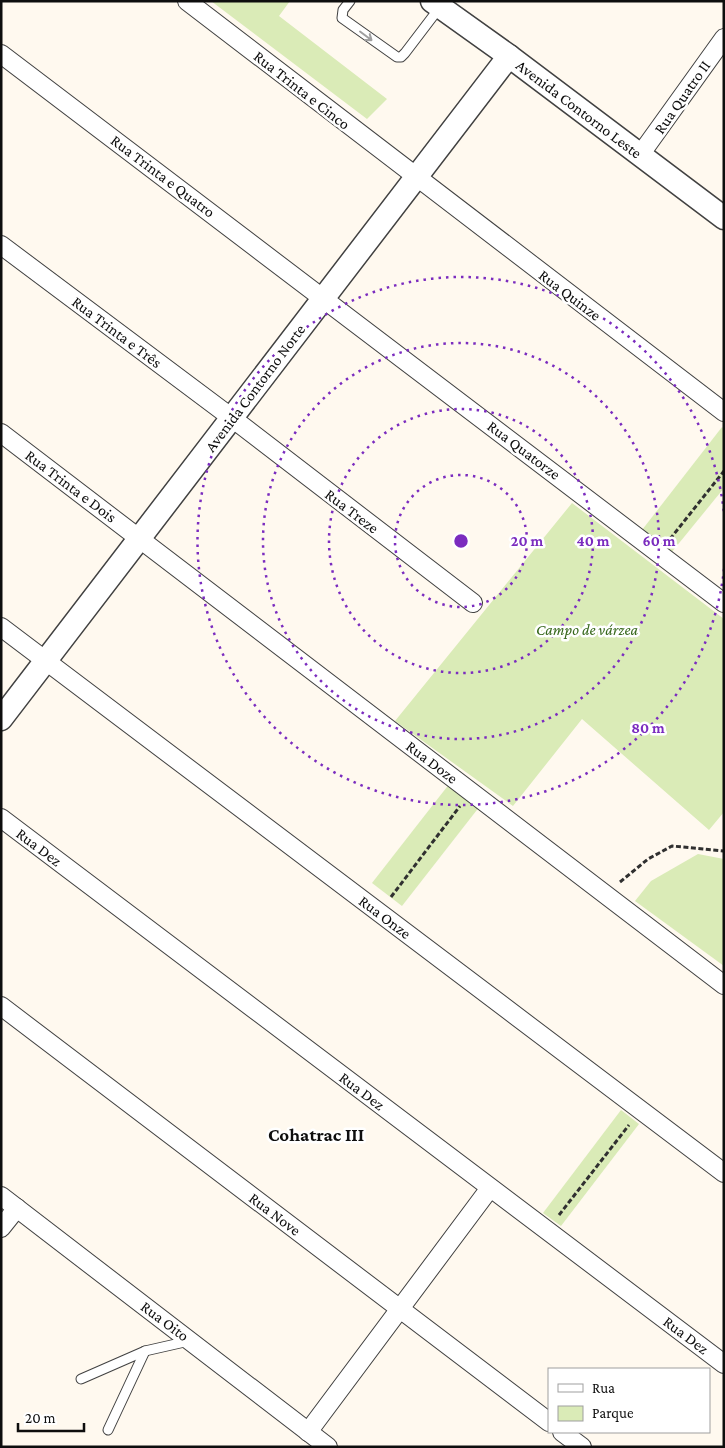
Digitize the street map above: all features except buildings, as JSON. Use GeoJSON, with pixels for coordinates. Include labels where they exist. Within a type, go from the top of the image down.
{"type":"FeatureCollection","features":[{"type":"Feature","properties":{"kind":"street","name":"Rua Trinta e Cinco"},"geometry":{"type":"LineString","coordinates":[[187,1],[416,178]]}},
{"type":"Feature","properties":{"kind":"street","name":"Avenida Contorno Leste"},"geometry":{"type":"LineString","coordinates":[[436,4],[509,56],[724,218]]}},
{"type":"Feature","properties":{"kind":"street","name":"Rua Quatro II"},"geometry":{"type":"LineString","coordinates":[[640,155],[724,38]]}},
{"type":"Feature","properties":{"kind":"street","name":"Rua Trinta e Quatro"},"geometry":{"type":"LineString","coordinates":[[1,54],[324,298]]}},
{"type":"Feature","properties":{"kind":"street","name":"Avenida Contorno Norte"},"geometry":{"type":"LineString","coordinates":[[1,719],[509,56]]}},
{"type":"Feature","properties":{"kind":"street","name":"Rua Quinze"},"geometry":{"type":"LineString","coordinates":[[416,178],[724,412]]}},
{"type":"Feature","properties":{"kind":"street","name":"Rua Trinta e Três"},"geometry":{"type":"LineString","coordinates":[[1,245],[232,418]]}},
{"type":"Feature","properties":{"kind":"street","name":"Rua Quatorze"},"geometry":{"type":"LineString","coordinates":[[324,298],[724,603]]}},
{"type":"Feature","properties":{"kind":"street","name":"Rua Treze"},"geometry":{"type":"LineString","coordinates":[[232,418],[473,603]]}},
{"type":"Feature","properties":{"kind":"street","name":"Rua Trinta e Dois"},"geometry":{"type":"LineString","coordinates":[[1,433],[140,539]]}},
{"type":"Feature","properties":{"kind":"street","name":"Rua Doze"},"geometry":{"type":"LineString","coordinates":[[140,539],[724,985]]}},
{"type":"Feature","properties":{"kind":"street","name":"Rua Onze"},"geometry":{"type":"LineString","coordinates":[[1,627],[724,1173]]}},
{"type":"Feature","properties":{"kind":"street","name":"Rua Dez"},"geometry":{"type":"LineString","coordinates":[[1,818],[724,1364]]}},
{"type":"Feature","properties":{"kind":"street","name":"Rua Nove"},"geometry":{"type":"LineString","coordinates":[[1,1006],[548,1421]]}},
{"type":"Feature","properties":{"kind":"street"},"geometry":{"type":"LineString","coordinates":[[308,1432],[490,1188]]}},
{"type":"Feature","properties":{"kind":"street","name":"Rua Oito"},"geometry":{"type":"LineString","coordinates":[[1,1196],[328,1447]]}},
{"type":"Feature","properties":{"kind":"street"},"geometry":{"type":"LineString","coordinates":[[1,1228],[17,1208]]}},
{"type":"Feature","properties":{"kind":"street"},"geometry":{"type":"LineString","coordinates":[[563,1433],[582,1447]]}},
{"type":"Feature","properties":{"kind":"lane"},"geometry":{"type":"LineString","coordinates":[[350,1],[343,10],[342,18],[397,57],[401,57],[405,53],[436,4]]}},
{"type":"Feature","properties":{"kind":"lane"},"geometry":{"type":"LineString","coordinates":[[81,1379],[144,1351],[190,1341]]}},
{"type":"Feature","properties":{"kind":"lane"},"geometry":{"type":"LineString","coordinates":[[108,1430],[144,1351]]}},
{"type":"Feature","properties":{"kind":"path"},"geometry":{"type":"LineString","coordinates":[[659,554],[724,471]]}},
{"type":"Feature","properties":{"kind":"path"},"geometry":{"type":"LineString","coordinates":[[379,913],[471,792]]}},
{"type":"Feature","properties":{"kind":"path"},"geometry":{"type":"LineString","coordinates":[[603,893],[627,878],[648,859],[672,846],[724,852]]}},
{"type":"Feature","properties":{"kind":"path"},"geometry":{"type":"LineString","coordinates":[[547,1231],[641,1110]]}},
{"type":"Feature","properties":{"kind":"green space"},"geometry":{"type":"Polygon","coordinates":[[[211,1],[290,1],[279,16],[387,99],[367,119],[211,1]]]}},
{"type":"Feature","properties":{"kind":"green space"},"geometry":{"type":"Polygon","coordinates":[[[722,427],[724,429],[724,488],[671,553],[642,530],[722,427]]]}},
{"type":"Feature","properties":{"kind":"green space","name":"Campo de várzea"},"geometry":{"type":"Polygon","coordinates":[[[572,503],[724,619],[724,812],[709,830],[582,719],[513,806],[395,721],[572,503]]]}},
{"type":"Feature","properties":{"kind":"green space"},"geometry":{"type":"Polygon","coordinates":[[[450,783],[480,806],[402,906],[372,883],[450,783]]]}},
{"type":"Feature","properties":{"kind":"green space"},"geometry":{"type":"Polygon","coordinates":[[[698,854],[724,859],[724,966],[635,901],[651,881],[698,854]]]}},
{"type":"Feature","properties":{"kind":"green space"},"geometry":{"type":"Polygon","coordinates":[[[621,1110],[639,1124],[561,1226],[543,1213],[621,1110]]]}},
{"type":"Feature","properties":{"kind":"district","name":"Cohatrac III"},"geometry":{"type":"Point","coordinates":[316,1134]}}]}
